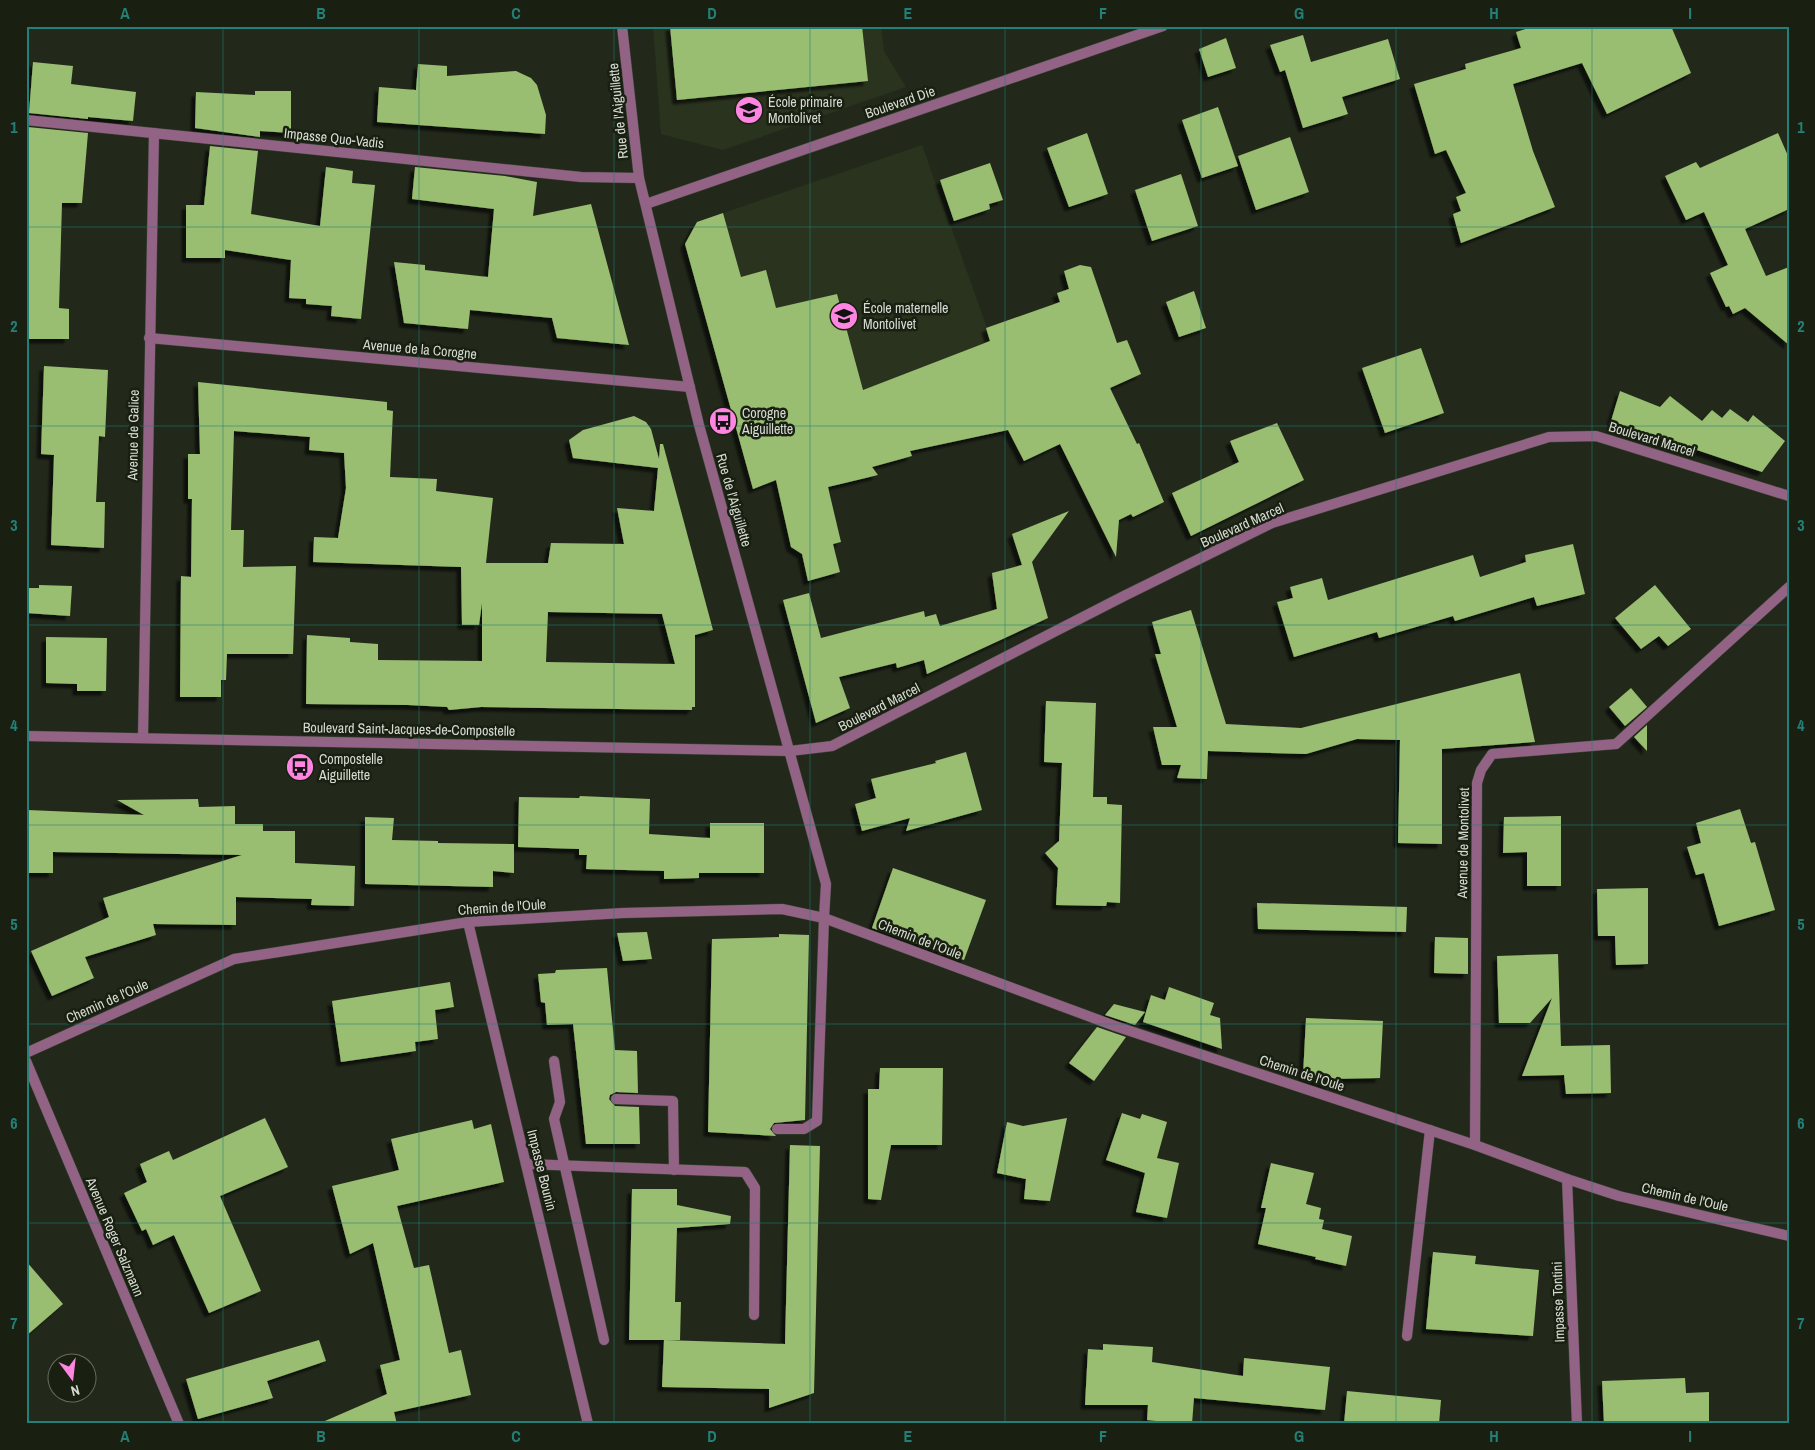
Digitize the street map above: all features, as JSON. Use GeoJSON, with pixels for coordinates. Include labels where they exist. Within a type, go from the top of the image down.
{"type":"FeatureCollection","features":[{"type":"Feature","properties":{"kind":"street","name":"Rue de l'Aiguillette"},"geometry":{"type":"LineString","coordinates":[[622,26],[639,178],[690,387],[826,884],[817,1121],[804,1130],[777,1129]]}},
{"type":"Feature","properties":{"kind":"street","name":"Boulevard Die"},"geometry":{"type":"LineString","coordinates":[[646,204],[1163,26]]}},
{"type":"Feature","properties":{"kind":"street","name":"Impasse Quo-Vadis"},"geometry":{"type":"LineString","coordinates":[[26,120],[581,177],[639,178]]}},
{"type":"Feature","properties":{"kind":"street","name":"Avenue de Galice"},"geometry":{"type":"LineString","coordinates":[[143,737],[154,134]]}},
{"type":"Feature","properties":{"kind":"street","name":"Avenue de la Corogne"},"geometry":{"type":"LineString","coordinates":[[149,338],[690,387]]}},
{"type":"Feature","properties":{"kind":"street","name":"Boulevard Marcel"},"geometry":{"type":"LineString","coordinates":[[790,751],[832,746],[1116,600],[1272,523],[1549,437],[1596,436],[1789,496]]}},
{"type":"Feature","properties":{"kind":"street","name":"Avenue de Montolivet"},"geometry":{"type":"LineString","coordinates":[[1475,1144],[1477,783],[1481,770],[1492,754],[1616,744],[1789,587]]}},
{"type":"Feature","properties":{"kind":"street","name":"Boulevard Saint-Jacques-de-Compostelle"},"geometry":{"type":"LineString","coordinates":[[26,736],[790,751]]}},
{"type":"Feature","properties":{"kind":"street","name":"Chemin de l'Oule"},"geometry":{"type":"LineString","coordinates":[[26,1053],[234,959],[468,922],[623,913],[782,909],[824,918],[1115,1026],[1475,1144],[1567,1179],[1620,1196],[1789,1236]]}},
{"type":"Feature","properties":{"kind":"street","name":"Impasse Bounin"},"geometry":{"type":"LineString","coordinates":[[468,922],[588,1424]]}},
{"type":"Feature","properties":{"kind":"street","name":"Avenue Roger Salzmann"},"geometry":{"type":"LineString","coordinates":[[26,1061],[179,1424]]}},
{"type":"Feature","properties":{"kind":"street"},"geometry":{"type":"LineString","coordinates":[[554,1061],[560,1102],[554,1119],[604,1340]]}},
{"type":"Feature","properties":{"kind":"street"},"geometry":{"type":"LineString","coordinates":[[616,1099],[673,1100],[674,1170]]}},
{"type":"Feature","properties":{"kind":"street"},"geometry":{"type":"LineString","coordinates":[[1406,1336],[1430,1130]]}},
{"type":"Feature","properties":{"kind":"street"},"geometry":{"type":"LineString","coordinates":[[526,1164],[744,1172],[755,1188],[754,1315]]}},
{"type":"Feature","properties":{"kind":"street","name":"Impasse Tontini"},"geometry":{"type":"LineString","coordinates":[[1567,1179],[1577,1424]]}},
{"type":"Feature","properties":{"kind":"shaded area","name":"École primaire Montolivet"},"geometry":{"type":"Polygon","coordinates":[[[653,26],[881,26],[884,51],[906,87],[723,150],[661,134],[653,26]]]}},
{"type":"Feature","properties":{"kind":"shaded area","name":"École maternelle Montolivet"},"geometry":{"type":"Polygon","coordinates":[[[922,145],[1008,387],[753,489],[685,244],[697,222],[922,145]]]}},
{"type":"Feature","properties":{"kind":"building"},"geometry":{"type":"Polygon","coordinates":[[[670,26],[862,26],[868,81],[677,100],[670,26]]]}},
{"type":"Feature","properties":{"kind":"building"},"geometry":{"type":"Polygon","coordinates":[[[1535,26],[1671,26],[1691,73],[1607,114],[1582,63],[1513,84],[1533,151],[1555,207],[1461,243],[1453,214],[1461,211],[1456,197],[1466,193],[1446,150],[1435,154],[1414,84],[1466,69],[1465,64],[1521,48],[1516,32],[1535,26]]]}},
{"type":"Feature","properties":{"kind":"building"},"geometry":{"type":"Polygon","coordinates":[[[1303,35],[1311,62],[1388,39],[1400,79],[1342,97],[1348,114],[1303,128],[1285,70],[1280,72],[1270,45],[1303,35]]]}},
{"type":"Feature","properties":{"kind":"building"},"geometry":{"type":"Polygon","coordinates":[[[1226,38],[1236,68],[1208,77],[1199,49],[1226,38]]]}},
{"type":"Feature","properties":{"kind":"building"},"geometry":{"type":"Polygon","coordinates":[[[33,62],[73,66],[71,84],[136,92],[133,121],[29,113],[33,62]]]}},
{"type":"Feature","properties":{"kind":"building"},"geometry":{"type":"Polygon","coordinates":[[[418,64],[447,66],[447,76],[516,71],[531,78],[537,85],[546,115],[545,134],[377,122],[379,87],[416,90],[418,64]]]}},
{"type":"Feature","properties":{"kind":"building"},"geometry":{"type":"Polygon","coordinates":[[[255,91],[291,91],[291,133],[260,131],[260,137],[195,128],[196,92],[255,95],[255,91]]]}},
{"type":"Feature","properties":{"kind":"building"},"geometry":{"type":"Polygon","coordinates":[[[1218,107],[1238,166],[1202,178],[1182,120],[1218,107]]]}},
{"type":"Feature","properties":{"kind":"building"},"geometry":{"type":"Polygon","coordinates":[[[28,127],[88,133],[82,203],[62,203],[59,308],[69,309],[69,339],[26,339],[28,127]]]}},
{"type":"Feature","properties":{"kind":"building"},"geometry":{"type":"Polygon","coordinates":[[[1087,133],[1108,194],[1069,207],[1047,148],[1087,133]]]}},
{"type":"Feature","properties":{"kind":"building"},"geometry":{"type":"Polygon","coordinates":[[[1778,133],[1789,158],[1789,209],[1745,229],[1766,276],[1789,267],[1789,345],[1745,308],[1733,314],[1729,306],[1726,307],[1710,273],[1728,265],[1704,212],[1686,220],[1665,176],[1696,162],[1700,168],[1778,133]]]}},
{"type":"Feature","properties":{"kind":"building"},"geometry":{"type":"Polygon","coordinates":[[[1290,137],[1309,192],[1256,210],[1238,156],[1290,137]]]}},
{"type":"Feature","properties":{"kind":"building"},"geometry":{"type":"Polygon","coordinates":[[[210,146],[258,151],[251,214],[320,226],[326,167],[353,171],[352,183],[375,185],[361,319],[331,316],[332,306],[306,304],[306,299],[289,298],[291,260],[225,250],[225,258],[186,258],[186,205],[204,205],[210,146]]]}},
{"type":"Feature","properties":{"kind":"building"},"geometry":{"type":"Polygon","coordinates":[[[990,163],[1003,200],[989,204],[990,209],[954,221],[940,180],[990,163]]]}},
{"type":"Feature","properties":{"kind":"building"},"geometry":{"type":"Polygon","coordinates":[[[415,167],[505,176],[537,182],[533,216],[591,204],[629,345],[557,338],[552,318],[470,310],[468,329],[404,323],[394,262],[425,265],[425,270],[488,277],[494,209],[412,199],[415,167]]]}},
{"type":"Feature","properties":{"kind":"building"},"geometry":{"type":"Polygon","coordinates":[[[1181,174],[1198,226],[1152,241],[1135,190],[1181,174]]]}},
{"type":"Feature","properties":{"kind":"building"},"geometry":{"type":"Polygon","coordinates":[[[723,213],[741,277],[766,270],[776,308],[837,294],[863,390],[990,341],[986,328],[1060,302],[1057,293],[1069,289],[1064,271],[1080,265],[1091,267],[1117,343],[1127,340],[1141,374],[1110,388],[1137,444],[1139,443],[1164,502],[1133,517],[1131,514],[1119,520],[1116,557],[1060,444],[1024,461],[1008,430],[910,451],[912,456],[872,467],[878,475],[828,487],[841,542],[833,544],[840,572],[808,581],[802,554],[791,547],[776,480],[753,489],[685,244],[697,222],[723,213]]]}},
{"type":"Feature","properties":{"kind":"building"},"geometry":{"type":"Polygon","coordinates":[[[1194,291],[1206,328],[1179,337],[1166,302],[1194,291]]]}},
{"type":"Feature","properties":{"kind":"building"},"geometry":{"type":"Polygon","coordinates":[[[1421,348],[1444,413],[1385,433],[1362,368],[1421,348]]]}},
{"type":"Feature","properties":{"kind":"building"},"geometry":{"type":"Polygon","coordinates":[[[44,366],[108,370],[105,437],[99,436],[96,502],[105,502],[104,548],[51,545],[54,455],[41,454],[44,366]]]}},
{"type":"Feature","properties":{"kind":"building"},"geometry":{"type":"Polygon","coordinates":[[[198,382],[387,402],[387,410],[393,411],[390,477],[437,479],[436,491],[493,498],[486,563],[548,563],[551,543],[624,544],[617,508],[654,511],[658,468],[573,458],[569,440],[583,430],[634,416],[646,422],[651,429],[659,459],[660,444],[663,444],[713,630],[695,635],[695,707],[692,707],[692,710],[481,707],[449,710],[447,707],[408,705],[306,704],[307,635],[350,638],[350,642],[378,644],[378,660],[482,661],[482,603],[479,625],[462,625],[461,567],[313,562],[314,537],[338,538],[346,488],[344,453],[309,450],[310,437],[234,431],[231,530],[244,530],[243,567],[296,566],[293,654],[227,654],[226,680],[221,680],[221,697],[180,697],[181,576],[191,577],[192,499],[188,499],[188,454],[200,454],[198,382]],[[548,612],[546,662],[675,664],[662,614],[548,612]]]}},
{"type":"Feature","properties":{"kind":"building"},"geometry":{"type":"Polygon","coordinates":[[[1620,391],[1660,407],[1670,396],[1702,421],[1712,410],[1722,418],[1730,409],[1748,422],[1753,415],[1785,441],[1762,472],[1611,421],[1620,391]]]}},
{"type":"Feature","properties":{"kind":"building"},"geometry":{"type":"Polygon","coordinates":[[[1277,423],[1304,480],[1191,536],[1172,493],[1239,462],[1230,441],[1277,423]]]}},
{"type":"Feature","properties":{"kind":"building"},"geometry":{"type":"Polygon","coordinates":[[[1069,511],[1032,562],[1048,618],[927,674],[924,660],[897,668],[896,663],[839,677],[850,708],[816,723],[783,600],[809,593],[821,638],[924,611],[925,617],[936,614],[940,626],[997,609],[992,573],[1022,565],[1012,534],[1069,511]]]}},
{"type":"Feature","properties":{"kind":"building"},"geometry":{"type":"Polygon","coordinates":[[[1573,544],[1585,594],[1537,606],[1534,597],[1455,621],[1453,616],[1379,638],[1377,632],[1294,657],[1277,602],[1293,598],[1290,587],[1322,578],[1328,600],[1473,555],[1480,577],[1526,562],[1525,555],[1573,544]]]}},
{"type":"Feature","properties":{"kind":"building"},"geometry":{"type":"Polygon","coordinates":[[[39,585],[72,586],[70,616],[26,613],[26,588],[39,588],[39,585]]]}},
{"type":"Feature","properties":{"kind":"building"},"geometry":{"type":"Polygon","coordinates":[[[1655,585],[1691,629],[1668,646],[1659,636],[1641,649],[1615,618],[1655,585]]]}},
{"type":"Feature","properties":{"kind":"building"},"geometry":{"type":"Polygon","coordinates":[[[1191,610],[1226,724],[1301,728],[1520,673],[1535,742],[1442,749],[1442,844],[1398,843],[1400,740],[1357,739],[1306,754],[1208,751],[1207,779],[1177,778],[1181,765],[1162,765],[1153,727],[1177,727],[1155,654],[1161,654],[1152,622],[1191,610]]]}},
{"type":"Feature","properties":{"kind":"building"},"geometry":{"type":"Polygon","coordinates":[[[46,637],[107,638],[106,691],[77,691],[77,684],[46,683],[46,637]]]}},
{"type":"Feature","properties":{"kind":"building"},"geometry":{"type":"Polygon","coordinates":[[[1631,688],[1647,707],[1625,726],[1609,707],[1631,688]]]}},
{"type":"Feature","properties":{"kind":"building"},"geometry":{"type":"Polygon","coordinates":[[[1046,701],[1096,703],[1093,797],[1107,797],[1107,804],[1122,805],[1120,903],[1107,902],[1106,906],[1056,905],[1058,868],[1045,853],[1059,841],[1062,763],[1044,762],[1046,701]]]}},
{"type":"Feature","properties":{"kind":"building"},"geometry":{"type":"Polygon","coordinates":[[[1647,725],[1647,751],[1634,737],[1647,725]]]}},
{"type":"Feature","properties":{"kind":"building"},"geometry":{"type":"Polygon","coordinates":[[[966,752],[982,810],[906,831],[910,818],[862,831],[855,804],[876,798],[871,779],[936,763],[935,761],[966,752]]]}},
{"type":"Feature","properties":{"kind":"building"},"geometry":{"type":"Polygon","coordinates":[[[580,796],[650,799],[649,834],[710,838],[710,823],[764,823],[764,873],[699,873],[699,878],[664,879],[664,871],[586,869],[587,855],[579,855],[579,849],[518,847],[519,797],[579,798],[580,796]]]}},
{"type":"Feature","properties":{"kind":"building"},"geometry":{"type":"Polygon","coordinates":[[[198,799],[199,807],[235,806],[235,824],[263,824],[263,831],[295,831],[295,863],[355,866],[354,906],[311,905],[312,899],[236,897],[236,925],[153,924],[156,935],[85,957],[94,978],[52,996],[31,951],[109,917],[103,898],[242,855],[53,852],[53,873],[26,873],[26,817],[28,817],[28,810],[144,815],[117,800],[198,799]]]}},
{"type":"Feature","properties":{"kind":"building"},"geometry":{"type":"Polygon","coordinates":[[[1740,809],[1751,843],[1755,842],[1775,910],[1719,926],[1704,873],[1696,875],[1687,847],[1701,843],[1696,823],[1740,809]]]}},
{"type":"Feature","properties":{"kind":"building"},"geometry":{"type":"Polygon","coordinates":[[[1561,816],[1561,886],[1527,886],[1527,852],[1503,853],[1504,817],[1561,816]]]}},
{"type":"Feature","properties":{"kind":"building"},"geometry":{"type":"Polygon","coordinates":[[[365,817],[394,818],[392,840],[514,844],[514,873],[493,871],[493,887],[365,884],[365,817]]]}},
{"type":"Feature","properties":{"kind":"building"},"geometry":{"type":"Polygon","coordinates":[[[893,868],[986,900],[964,960],[872,928],[893,868]]]}},
{"type":"Feature","properties":{"kind":"building"},"geometry":{"type":"Polygon","coordinates":[[[1648,888],[1648,964],[1616,965],[1615,936],[1598,936],[1597,889],[1648,888]]]}},
{"type":"Feature","properties":{"kind":"building"},"geometry":{"type":"Polygon","coordinates":[[[1257,903],[1407,907],[1406,932],[1258,929],[1257,903]]]}},
{"type":"Feature","properties":{"kind":"building"},"geometry":{"type":"Polygon","coordinates":[[[647,932],[652,959],[623,961],[617,933],[647,932]]]}},
{"type":"Feature","properties":{"kind":"building"},"geometry":{"type":"Polygon","coordinates":[[[779,934],[809,935],[805,1120],[774,1123],[770,1129],[776,1136],[708,1132],[712,939],[779,937],[779,934]]]}},
{"type":"Feature","properties":{"kind":"building"},"geometry":{"type":"Polygon","coordinates":[[[1435,937],[1468,938],[1468,974],[1434,973],[1435,937]]]}},
{"type":"Feature","properties":{"kind":"building"},"geometry":{"type":"Polygon","coordinates":[[[1558,954],[1561,1046],[1610,1045],[1611,1093],[1566,1094],[1564,1075],[1522,1076],[1552,998],[1530,1023],[1499,1023],[1497,956],[1558,954]]]}},
{"type":"Feature","properties":{"kind":"building"},"geometry":{"type":"Polygon","coordinates":[[[607,968],[615,1050],[637,1051],[638,1093],[616,1092],[610,1095],[609,1099],[615,1106],[639,1107],[640,1144],[586,1144],[573,1024],[547,1025],[545,1003],[541,1002],[538,974],[555,973],[556,970],[607,968]]]}},
{"type":"Feature","properties":{"kind":"building"},"geometry":{"type":"Polygon","coordinates":[[[450,982],[454,1007],[435,1010],[438,1039],[415,1042],[416,1051],[341,1062],[332,1001],[450,982]]]}},
{"type":"Feature","properties":{"kind":"building"},"geometry":{"type":"Polygon","coordinates":[[[1169,987],[1214,1003],[1210,1015],[1220,1018],[1222,1049],[1143,1022],[1151,995],[1165,1000],[1169,987]]]}},
{"type":"Feature","properties":{"kind":"building"},"geometry":{"type":"Polygon","coordinates":[[[1114,1004],[1145,1012],[1135,1025],[1105,1015],[1114,1004]]]}},
{"type":"Feature","properties":{"kind":"building"},"geometry":{"type":"Polygon","coordinates":[[[1306,1018],[1383,1021],[1380,1078],[1331,1079],[1330,1085],[1303,1076],[1306,1018]]]}},
{"type":"Feature","properties":{"kind":"building"},"geometry":{"type":"Polygon","coordinates":[[[1097,1027],[1126,1037],[1094,1081],[1069,1063],[1097,1027]]]}},
{"type":"Feature","properties":{"kind":"building"},"geometry":{"type":"Polygon","coordinates":[[[880,1068],[943,1068],[942,1145],[891,1145],[881,1200],[868,1199],[868,1089],[879,1089],[880,1068]]]}},
{"type":"Feature","properties":{"kind":"building"},"geometry":{"type":"Polygon","coordinates":[[[1122,1113],[1140,1119],[1142,1114],[1167,1122],[1157,1158],[1179,1163],[1167,1218],[1136,1212],[1145,1173],[1106,1160],[1122,1113]]]}},
{"type":"Feature","properties":{"kind":"building"},"geometry":{"type":"Polygon","coordinates":[[[265,1118],[288,1167],[220,1196],[261,1291],[209,1313],[174,1235],[153,1245],[146,1229],[142,1231],[124,1193],[147,1182],[140,1164],[169,1151],[173,1160],[265,1118]]]}},
{"type":"Feature","properties":{"kind":"building"},"geometry":{"type":"Polygon","coordinates":[[[1067,1118],[1050,1201],[1024,1199],[1026,1179],[997,1173],[1007,1122],[1023,1126],[1067,1118]]]}},
{"type":"Feature","properties":{"kind":"building"},"geometry":{"type":"Polygon","coordinates":[[[472,1120],[474,1129],[491,1124],[504,1182],[397,1206],[414,1268],[429,1265],[449,1353],[461,1350],[471,1395],[394,1412],[397,1424],[318,1424],[387,1394],[380,1365],[400,1360],[373,1243],[350,1254],[332,1186],[399,1170],[391,1139],[472,1120]]]}},
{"type":"Feature","properties":{"kind":"building"},"geometry":{"type":"Polygon","coordinates":[[[790,1145],[820,1146],[814,1393],[769,1408],[769,1389],[662,1387],[664,1340],[785,1344],[790,1145]]]}},
{"type":"Feature","properties":{"kind":"building"},"geometry":{"type":"Polygon","coordinates":[[[1271,1163],[1314,1173],[1306,1204],[1321,1208],[1319,1219],[1324,1220],[1322,1229],[1352,1236],[1346,1266],[1258,1244],[1266,1208],[1261,1208],[1271,1163]]]}},
{"type":"Feature","properties":{"kind":"building"},"geometry":{"type":"Polygon","coordinates":[[[632,1189],[677,1189],[677,1205],[731,1216],[730,1224],[677,1228],[675,1302],[681,1302],[680,1340],[629,1340],[632,1189]]]}},
{"type":"Feature","properties":{"kind":"building"},"geometry":{"type":"Polygon","coordinates":[[[1433,1252],[1476,1256],[1475,1264],[1539,1270],[1533,1336],[1426,1329],[1433,1252]]]}},
{"type":"Feature","properties":{"kind":"building"},"geometry":{"type":"Polygon","coordinates":[[[26,1261],[63,1304],[26,1336],[26,1261]]]}},
{"type":"Feature","properties":{"kind":"building"},"geometry":{"type":"Polygon","coordinates":[[[319,1340],[326,1361],[267,1381],[273,1398],[198,1419],[186,1379],[319,1340]]]}},
{"type":"Feature","properties":{"kind":"building"},"geometry":{"type":"Polygon","coordinates":[[[1103,1344],[1153,1347],[1152,1362],[1243,1376],[1244,1358],[1330,1367],[1325,1410],[1194,1398],[1192,1424],[1185,1424],[1147,1420],[1148,1405],[1085,1405],[1088,1349],[1103,1350],[1103,1344]]]}},
{"type":"Feature","properties":{"kind":"building"},"geometry":{"type":"Polygon","coordinates":[[[1685,1378],[1686,1393],[1709,1392],[1709,1424],[1604,1424],[1602,1381],[1685,1378]]]}},
{"type":"Feature","properties":{"kind":"building"},"geometry":{"type":"Polygon","coordinates":[[[1347,1391],[1441,1400],[1439,1424],[1344,1424],[1347,1391]]]}},
{"type":"Feature","properties":{"kind":"place","name":"École primaire Montolivet"},"geometry":{"type":"Point","coordinates":[749,110]}},
{"type":"Feature","properties":{"kind":"place","name":"École maternelle Montolivet"},"geometry":{"type":"Point","coordinates":[844,316]}},
{"type":"Feature","properties":{"kind":"place","name":"Corogne Aiguillette"},"geometry":{"type":"Point","coordinates":[723,421]}},
{"type":"Feature","properties":{"kind":"place","name":"Compostelle Aiguillette"},"geometry":{"type":"Point","coordinates":[300,767]}}]}
